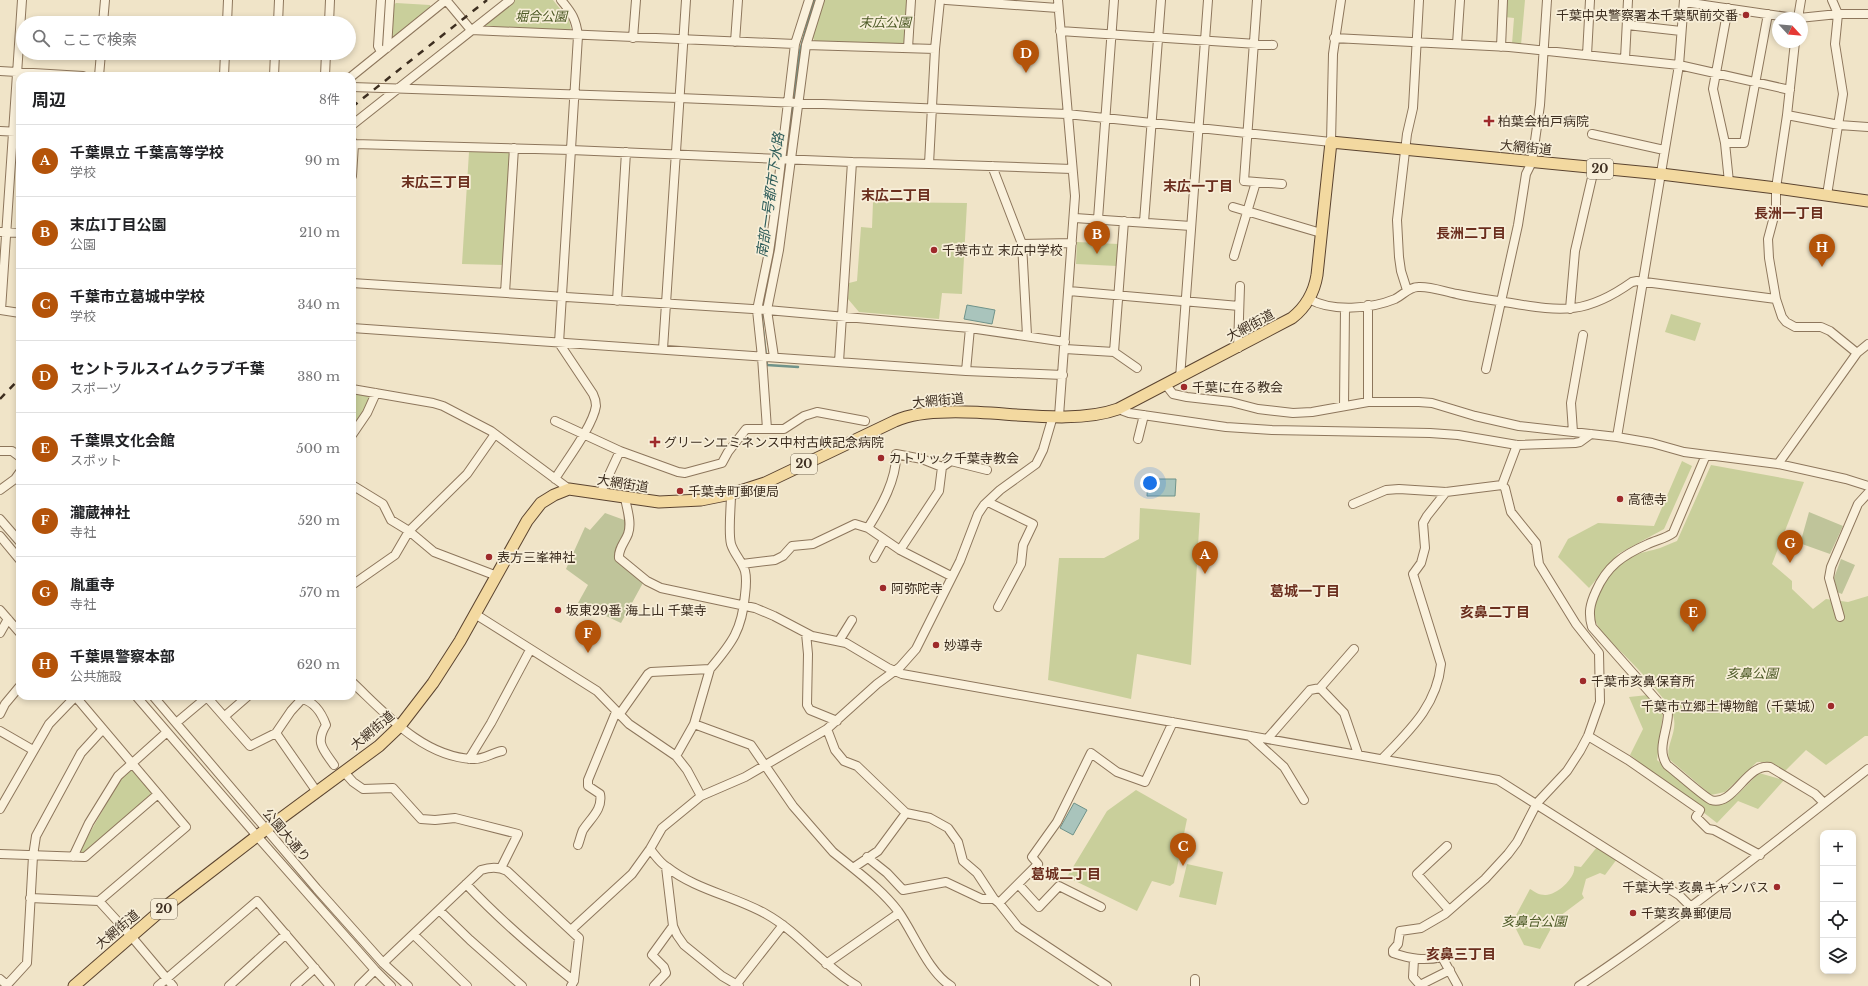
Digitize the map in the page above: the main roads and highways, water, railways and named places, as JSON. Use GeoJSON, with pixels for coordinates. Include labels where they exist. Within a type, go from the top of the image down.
{"type":"FeatureCollection","features":[{"type":"Feature","properties":{"kind":"main road","name":"大網街道"},"geometry":{"type":"LineString","coordinates":[[74,986],[131,936],[257,836],[379,746],[400,726],[433,683],[475,614],[527,521],[536,508],[554,495],[569,489],[659,502],[701,500],[731,494],[765,483],[894,421],[910,415],[968,411],[1056,416],[1098,415],[1118,409],[1238,348],[1292,318],[1304,307],[1309,299],[1318,275],[1331,142],[1594,169],[1661,174],[1868,201]]}},
{"type":"Feature","properties":{"kind":"water"},"geometry":{"type":"Polygon","coordinates":[[[967,305],[995,310],[992,324],[964,319],[967,305]]]}},
{"type":"Feature","properties":{"kind":"water"},"geometry":{"type":"Polygon","coordinates":[[[1148,479],[1176,479],[1175,496],[1147,496],[1148,479]]]}},
{"type":"Feature","properties":{"kind":"water"},"geometry":{"type":"Polygon","coordinates":[[[1074,803],[1087,810],[1073,835],[1060,828],[1074,803]]]}},
{"type":"Feature","properties":{"kind":"waterway","name":"南部一号都市下水路"},"geometry":{"type":"LineString","coordinates":[[798,367],[767,365],[762,322],[763,301],[776,240],[800,51],[814,0]]}},
{"type":"Feature","properties":{"kind":"railway"},"geometry":{"type":"LineString","coordinates":[[356,104],[487,0]]}},
{"type":"Feature","properties":{"kind":"railway"},"geometry":{"type":"LineString","coordinates":[[0,399],[16,382]]}},
{"type":"Feature","properties":{"kind":"place","name":"千葉中央警察署本千葉駅前交番"},"geometry":{"type":"Point","coordinates":[1746,15]}},
{"type":"Feature","properties":{"kind":"place","name":"セントラルスイムクラブ千葉"},"geometry":{"type":"Point","coordinates":[1026,73]}},
{"type":"Feature","properties":{"kind":"place","name":"柏葉会柏戸病院"},"geometry":{"type":"Point","coordinates":[1489,121]}},
{"type":"Feature","properties":{"kind":"place","name":"千葉市立 末広中学校"},"geometry":{"type":"Point","coordinates":[934,250]}},
{"type":"Feature","properties":{"kind":"place","name":"末広1丁目公園"},"geometry":{"type":"Point","coordinates":[1097,254]}},
{"type":"Feature","properties":{"kind":"place","name":"千葉県警察本部"},"geometry":{"type":"Point","coordinates":[1822,267]}},
{"type":"Feature","properties":{"kind":"place","name":"千葉に在る教会"},"geometry":{"type":"Point","coordinates":[1184,387]}},
{"type":"Feature","properties":{"kind":"place","name":"グリーンエミネンス中村古峡記念病院"},"geometry":{"type":"Point","coordinates":[655,442]}},
{"type":"Feature","properties":{"kind":"place","name":"カトリック千葉寺教会"},"geometry":{"type":"Point","coordinates":[881,458]}},
{"type":"Feature","properties":{"kind":"place","name":"千葉寺町郵便局"},"geometry":{"type":"Point","coordinates":[680,491]}},
{"type":"Feature","properties":{"kind":"place","name":"高徳寺"},"geometry":{"type":"Point","coordinates":[1620,499]}},
{"type":"Feature","properties":{"kind":"place","name":"表方三峯神社"},"geometry":{"type":"Point","coordinates":[489,557]}},
{"type":"Feature","properties":{"kind":"place","name":"胤重寺"},"geometry":{"type":"Point","coordinates":[1790,563]}},
{"type":"Feature","properties":{"kind":"place","name":"千葉県立 千葉高等学校"},"geometry":{"type":"Point","coordinates":[1205,574]}},
{"type":"Feature","properties":{"kind":"place","name":"阿弥陀寺"},"geometry":{"type":"Point","coordinates":[883,588]}},
{"type":"Feature","properties":{"kind":"place","name":"坂東29番 海上山 千葉寺"},"geometry":{"type":"Point","coordinates":[558,610]}},
{"type":"Feature","properties":{"kind":"place","name":"千葉県文化会館"},"geometry":{"type":"Point","coordinates":[1693,632]}},
{"type":"Feature","properties":{"kind":"place","name":"妙導寺"},"geometry":{"type":"Point","coordinates":[936,645]}},
{"type":"Feature","properties":{"kind":"place","name":"瀧蔵神社"},"geometry":{"type":"Point","coordinates":[588,653]}},
{"type":"Feature","properties":{"kind":"place","name":"千葉市亥鼻保育所"},"geometry":{"type":"Point","coordinates":[1583,681]}},
{"type":"Feature","properties":{"kind":"place","name":"千葉市立郷土博物館（千葉城）"},"geometry":{"type":"Point","coordinates":[1831,706]}},
{"type":"Feature","properties":{"kind":"place","name":"千葉市立葛城中学校"},"geometry":{"type":"Point","coordinates":[1183,866]}},
{"type":"Feature","properties":{"kind":"place","name":"千葉大学 亥鼻キャンパス"},"geometry":{"type":"Point","coordinates":[1777,887]}},
{"type":"Feature","properties":{"kind":"place","name":"千葉亥鼻郵便局"},"geometry":{"type":"Point","coordinates":[1633,913]}},
{"type":"Feature","properties":{"kind":"district","name":"末広三丁目"},"geometry":{"type":"Point","coordinates":[436,182]}},
{"type":"Feature","properties":{"kind":"district","name":"末広一丁目"},"geometry":{"type":"Point","coordinates":[1198,186]}},
{"type":"Feature","properties":{"kind":"district","name":"末広二丁目"},"geometry":{"type":"Point","coordinates":[896,195]}},
{"type":"Feature","properties":{"kind":"district","name":"長洲一丁目"},"geometry":{"type":"Point","coordinates":[1789,213]}},
{"type":"Feature","properties":{"kind":"district","name":"長洲二丁目"},"geometry":{"type":"Point","coordinates":[1471,233]}},
{"type":"Feature","properties":{"kind":"district","name":"葛城一丁目"},"geometry":{"type":"Point","coordinates":[1305,591]}},
{"type":"Feature","properties":{"kind":"district","name":"亥鼻二丁目"},"geometry":{"type":"Point","coordinates":[1495,612]}},
{"type":"Feature","properties":{"kind":"district","name":"葛城二丁目"},"geometry":{"type":"Point","coordinates":[1066,874]}},
{"type":"Feature","properties":{"kind":"district","name":"亥鼻三丁目"},"geometry":{"type":"Point","coordinates":[1461,954]}},
{"type":"Feature","properties":{"kind":"park label","name":"堀合公園"},"geometry":{"type":"Point","coordinates":[541,16]}},
{"type":"Feature","properties":{"kind":"park label","name":"末広公園"},"geometry":{"type":"Point","coordinates":[885,22]}},
{"type":"Feature","properties":{"kind":"park label","name":"亥鼻公園"},"geometry":{"type":"Point","coordinates":[1752,673]}},
{"type":"Feature","properties":{"kind":"park label","name":"亥鼻台公園"},"geometry":{"type":"Point","coordinates":[1534,921]}}]}
